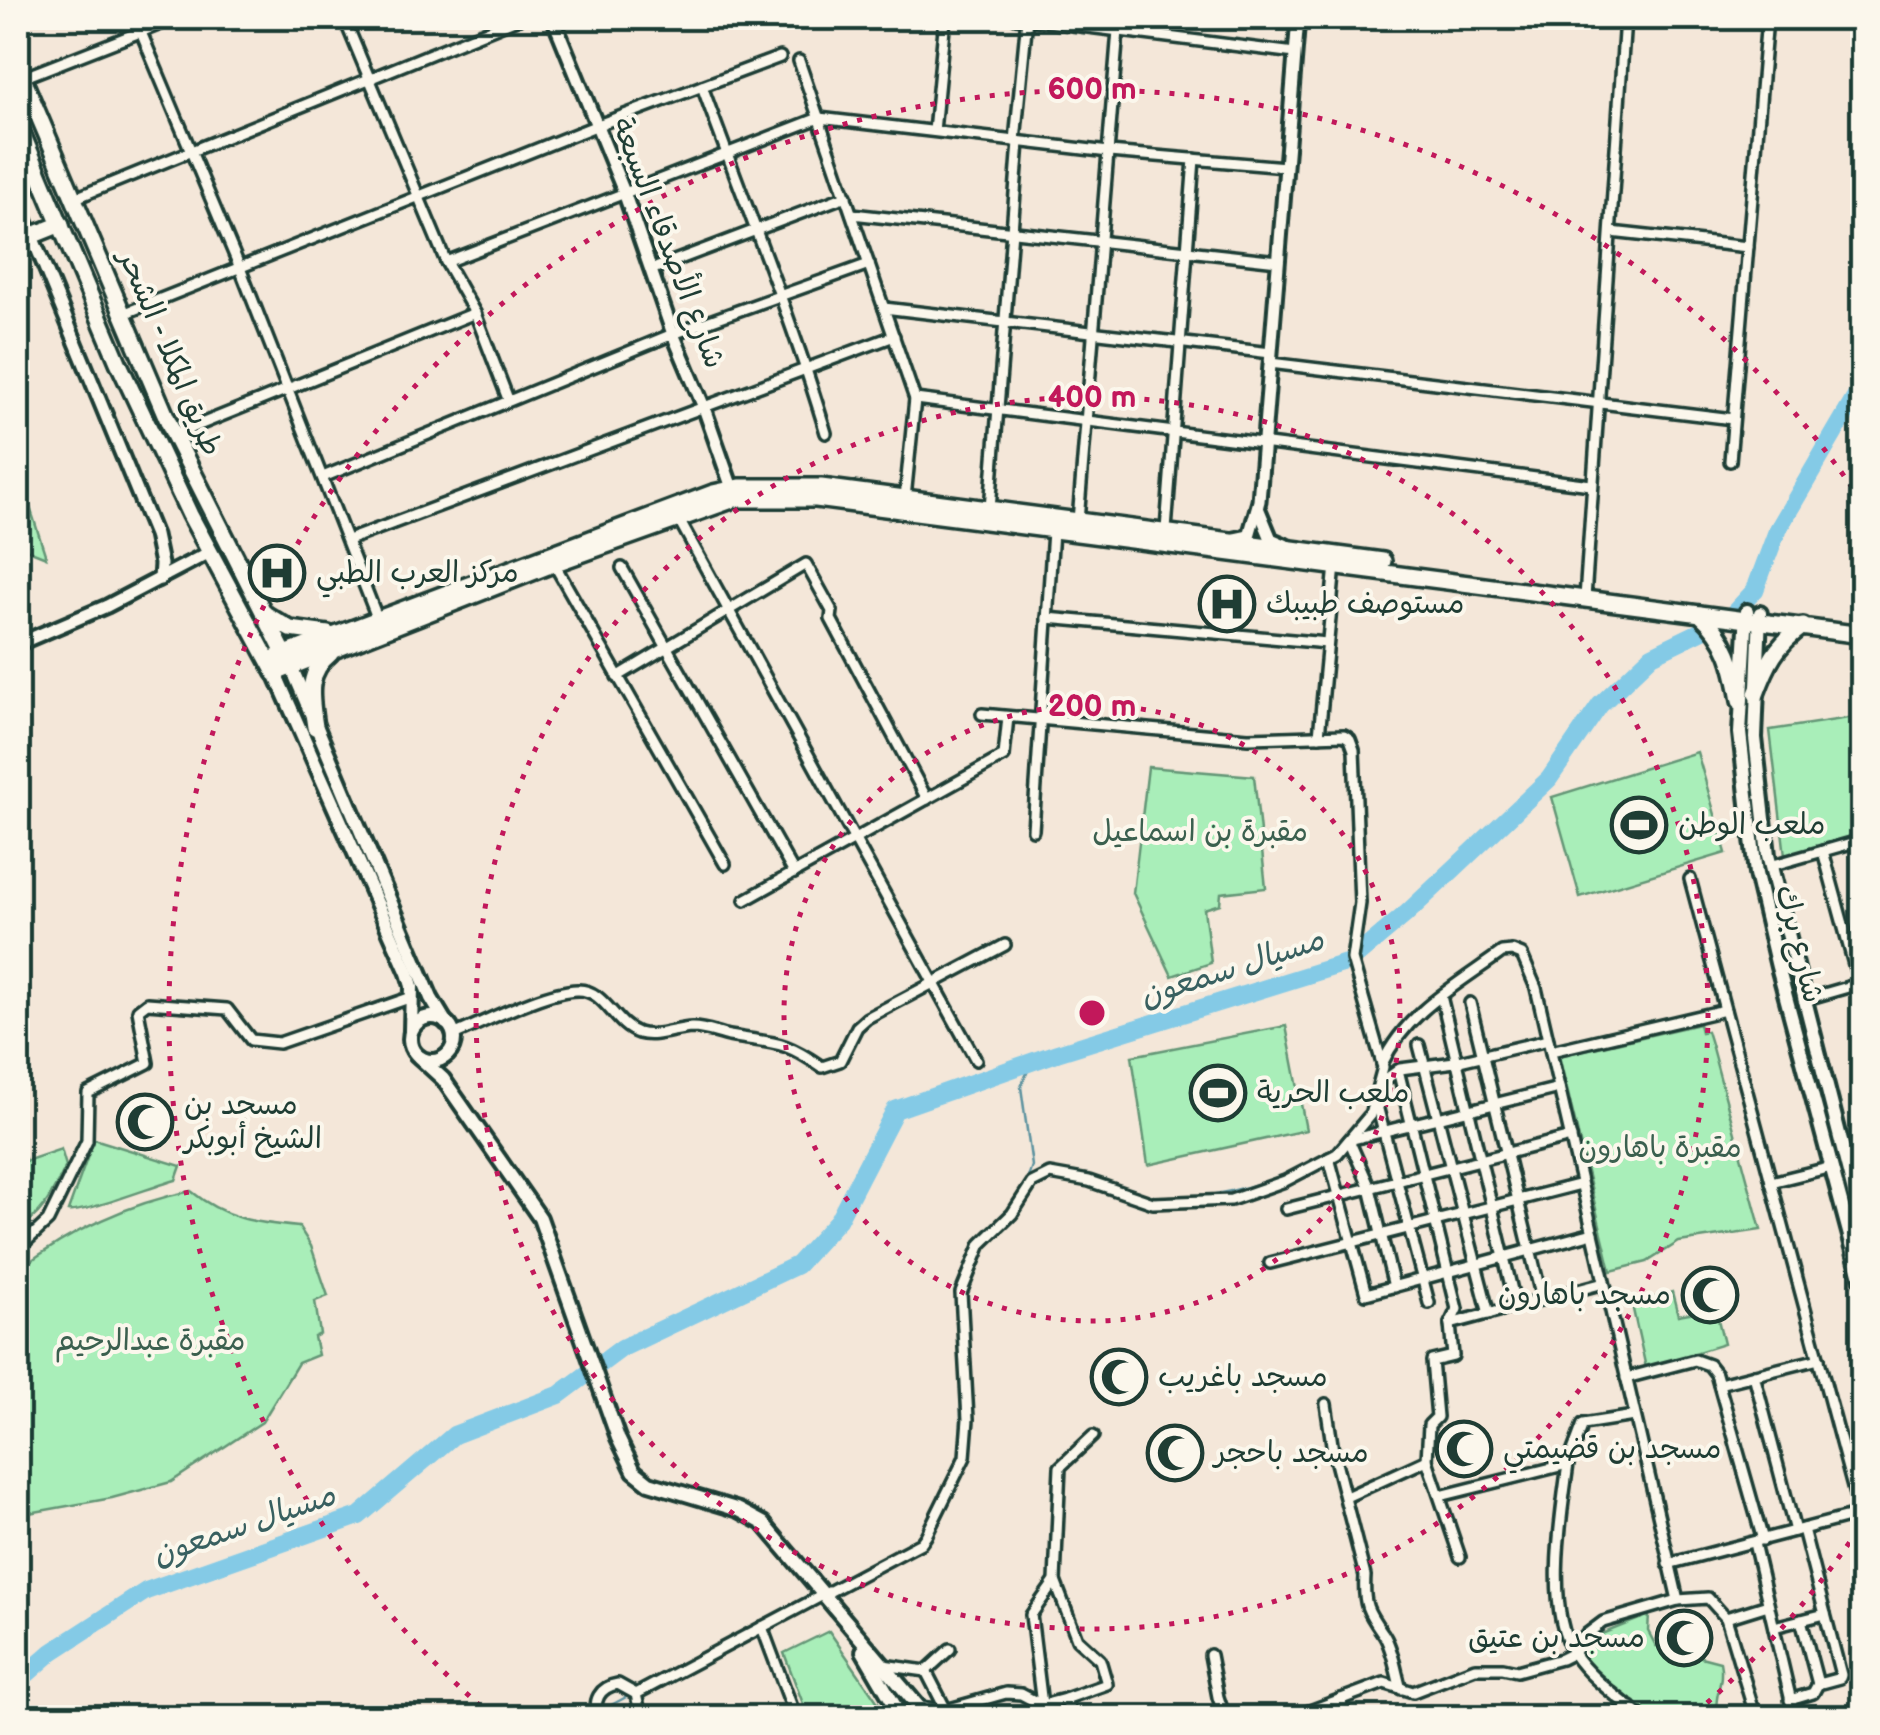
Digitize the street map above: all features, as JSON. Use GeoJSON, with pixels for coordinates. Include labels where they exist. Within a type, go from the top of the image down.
{"type":"FeatureCollection","features":[{"type":"Feature","properties":{"kind":"highway","name":"طريق المكلا - الشحر"},"geometry":{"type":"LineString","coordinates":[[20,73],[174,436],[260,610],[280,663]]}},
{"type":"Feature","properties":{"kind":"highway","name":"طريق المكلا - الشحر"},"geometry":{"type":"LineString","coordinates":[[18,124],[118,362],[210,552],[280,663]]}},
{"type":"Feature","properties":{"kind":"highway"},"geometry":{"type":"LineString","coordinates":[[31,236],[62,224]]}},
{"type":"Feature","properties":{"kind":"highway"},"geometry":{"type":"LineString","coordinates":[[118,362],[139,352]]}},
{"type":"Feature","properties":{"kind":"highway"},"geometry":{"type":"LineString","coordinates":[[280,663],[732,488],[821,487],[905,498],[1053,531],[1862,626]]}},
{"type":"Feature","properties":{"kind":"highway"},"geometry":{"type":"LineString","coordinates":[[315,727],[311,681],[322,660],[340,641],[378,620],[550,558],[735,499],[816,499],[1166,530],[1700,614],[1753,616],[1862,635]]}},
{"type":"Feature","properties":{"kind":"highway"},"geometry":{"type":"LineString","coordinates":[[260,610],[300,632],[340,641]]}},
{"type":"Feature","properties":{"kind":"highway"},"geometry":{"type":"LineString","coordinates":[[1700,614],[1723,639],[1734,663],[1740,700]]}},
{"type":"Feature","properties":{"kind":"highway"},"geometry":{"type":"LineString","coordinates":[[1756,694],[1769,659],[1782,642],[1803,626]]}},
{"type":"Feature","properties":{"kind":"main road","name":"شارع برك"},"geometry":{"type":"LineString","coordinates":[[1753,616],[1756,756],[1770,866],[1862,1224]]}},
{"type":"Feature","properties":{"kind":"main road","name":"شارع برك"},"geometry":{"type":"LineString","coordinates":[[1753,616],[1740,700],[1744,787],[1756,874],[1862,1281]]}},
{"type":"Feature","properties":{"kind":"main road"},"geometry":{"type":"LineString","coordinates":[[280,663],[315,727],[450,1036],[456,1101]]}},
{"type":"Feature","properties":{"kind":"main road"},"geometry":{"type":"LineString","coordinates":[[280,663],[408,973],[412,997],[410,1045],[434,1068],[540,1218],[618,1438],[634,1471],[667,1491],[740,1510],[762,1523],[924,1712]]}},
{"type":"Feature","properties":{"kind":"main road"},"geometry":{"type":"LineString","coordinates":[[411,1031],[414,1024],[426,1017],[450,1036]]}},
{"type":"Feature","properties":{"kind":"main road"},"geometry":{"type":"LineString","coordinates":[[419,1056],[440,1059],[450,1036]]}},
{"type":"Feature","properties":{"kind":"main road"},"geometry":{"type":"LineString","coordinates":[[844,1618],[902,1718]]}},
{"type":"Feature","properties":{"kind":"street"},"geometry":{"type":"LineString","coordinates":[[135,18],[240,268],[378,620]]}},
{"type":"Feature","properties":{"kind":"street"},"geometry":{"type":"LineString","coordinates":[[20,73],[176,18]]}},
{"type":"Feature","properties":{"kind":"street"},"geometry":{"type":"LineString","coordinates":[[344,18],[446,262],[475,313],[508,399]]}},
{"type":"Feature","properties":{"kind":"street"},"geometry":{"type":"LineString","coordinates":[[74,199],[191,148],[519,18]]}},
{"type":"Feature","properties":{"kind":"street","name":"شارع الأصدقاء السبعة"},"geometry":{"type":"LineString","coordinates":[[553,18],[624,192],[732,488]]}},
{"type":"Feature","properties":{"kind":"street"},"geometry":{"type":"LineString","coordinates":[[934,132],[945,18]]}},
{"type":"Feature","properties":{"kind":"street"},"geometry":{"type":"LineString","coordinates":[[990,516],[1012,232],[1023,18],[1295,53]]}},
{"type":"Feature","properties":{"kind":"street"},"geometry":{"type":"LineString","coordinates":[[1078,521],[1119,18]]}},
{"type":"Feature","properties":{"kind":"street"},"geometry":{"type":"LineString","coordinates":[[1292,548],[1272,538],[1259,515],[1258,501],[1298,18]]}},
{"type":"Feature","properties":{"kind":"street"},"geometry":{"type":"LineString","coordinates":[[1585,594],[1625,18]]}},
{"type":"Feature","properties":{"kind":"street"},"geometry":{"type":"LineString","coordinates":[[1730,461],[1767,18]]}},
{"type":"Feature","properties":{"kind":"street"},"geometry":{"type":"LineString","coordinates":[[122,314],[780,57]]}},
{"type":"Feature","properties":{"kind":"street"},"geometry":{"type":"LineString","coordinates":[[799,60],[915,398],[905,498]]}},
{"type":"Feature","properties":{"kind":"street"},"geometry":{"type":"LineString","coordinates":[[702,86],[754,231],[782,295],[826,432]]}},
{"type":"Feature","properties":{"kind":"street"},"geometry":{"type":"LineString","coordinates":[[446,262],[819,118],[1108,152],[1286,167]]}},
{"type":"Feature","properties":{"kind":"street"},"geometry":{"type":"LineString","coordinates":[[1166,530],[1194,159]]}},
{"type":"Feature","properties":{"kind":"street"},"geometry":{"type":"LineString","coordinates":[[653,269],[846,196]]}},
{"type":"Feature","properties":{"kind":"street"},"geometry":{"type":"LineString","coordinates":[[18,202],[155,535],[160,579]]}},
{"type":"Feature","properties":{"kind":"street"},"geometry":{"type":"LineString","coordinates":[[852,214],[1278,261]]}},
{"type":"Feature","properties":{"kind":"street"},"geometry":{"type":"LineString","coordinates":[[1611,232],[1748,247]]}},
{"type":"Feature","properties":{"kind":"street"},"geometry":{"type":"LineString","coordinates":[[323,477],[673,334],[869,264]]}},
{"type":"Feature","properties":{"kind":"street"},"geometry":{"type":"LineString","coordinates":[[884,308],[1179,343],[1733,419]]}},
{"type":"Feature","properties":{"kind":"street"},"geometry":{"type":"LineString","coordinates":[[174,436],[475,313]]}},
{"type":"Feature","properties":{"kind":"street"},"geometry":{"type":"LineString","coordinates":[[348,540],[894,336]]}},
{"type":"Feature","properties":{"kind":"street"},"geometry":{"type":"LineString","coordinates":[[915,398],[1591,485]]}},
{"type":"Feature","properties":{"kind":"street"},"geometry":{"type":"LineString","coordinates":[[1234,540],[1248,536],[1258,501]]}},
{"type":"Feature","properties":{"kind":"street"},"geometry":{"type":"LineString","coordinates":[[678,518],[976,1060]]}},
{"type":"Feature","properties":{"kind":"street"},"geometry":{"type":"LineString","coordinates":[[1032,830],[1053,531]]}},
{"type":"Feature","properties":{"kind":"street"},"geometry":{"type":"LineString","coordinates":[[18,644],[108,606],[210,552]]}},
{"type":"Feature","properties":{"kind":"street"},"geometry":{"type":"LineString","coordinates":[[550,558],[725,864]]}},
{"type":"Feature","properties":{"kind":"street"},"geometry":{"type":"LineString","coordinates":[[617,676],[806,564],[832,611],[831,620],[927,799]]}},
{"type":"Feature","properties":{"kind":"street"},"geometry":{"type":"LineString","coordinates":[[1319,736],[1335,565]]}},
{"type":"Feature","properties":{"kind":"street"},"geometry":{"type":"LineString","coordinates":[[622,568],[794,873]]}},
{"type":"Feature","properties":{"kind":"street"},"geometry":{"type":"LineString","coordinates":[[1047,618],[1327,643]]}},
{"type":"Feature","properties":{"kind":"street"},"geometry":{"type":"LineString","coordinates":[[982,714],[1248,738],[1344,735],[1354,746],[1360,903],[1352,959],[1382,1064]]}},
{"type":"Feature","properties":{"kind":"street"},"geometry":{"type":"LineString","coordinates":[[745,900],[1004,756],[1008,717]]}},
{"type":"Feature","properties":{"kind":"street"},"geometry":{"type":"LineString","coordinates":[[1770,866],[1862,840]]}},
{"type":"Feature","properties":{"kind":"street"},"geometry":{"type":"LineString","coordinates":[[1803,1000],[1862,987],[1824,851]]}},
{"type":"Feature","properties":{"kind":"street"},"geometry":{"type":"LineString","coordinates":[[1668,1564],[1862,1517],[1858,1483],[1818,1360],[1690,879]]}},
{"type":"Feature","properties":{"kind":"street"},"geometry":{"type":"LineString","coordinates":[[450,1036],[564,991],[584,990],[598,996],[622,1024],[639,1033],[701,1028],[794,1047],[822,1067],[840,1061],[857,1027],[867,1018],[1005,944]]}},
{"type":"Feature","properties":{"kind":"street"},"geometry":{"type":"LineString","coordinates":[[636,1694],[920,1543],[965,1457],[968,1420],[961,1293],[981,1244],[1012,1214],[1032,1183],[1050,1174],[1090,1181],[1152,1203],[1230,1200],[1285,1181],[1330,1158],[1370,1116],[1382,1064],[1407,1023],[1502,952],[1522,954],[1536,988],[1678,1600]]}},
{"type":"Feature","properties":{"kind":"street"},"geometry":{"type":"LineString","coordinates":[[1441,996],[1516,1306]]}},
{"type":"Feature","properties":{"kind":"street"},"geometry":{"type":"LineString","coordinates":[[18,1249],[48,1221],[88,1140],[88,1093],[148,1063],[138,1010],[147,1002],[226,1009],[251,1040],[279,1043],[412,997]]}},
{"type":"Feature","properties":{"kind":"street"},"geometry":{"type":"LineString","coordinates":[[1470,1002],[1542,1300]]}},
{"type":"Feature","properties":{"kind":"street"},"geometry":{"type":"LineString","coordinates":[[1378,1085],[1398,1070],[1725,1010]]}},
{"type":"Feature","properties":{"kind":"street"},"geometry":{"type":"LineString","coordinates":[[1418,1045],[1489,1314]]}},
{"type":"Feature","properties":{"kind":"street"},"geometry":{"type":"LineString","coordinates":[[1398,1070],[1457,1309],[1450,1324],[1452,1356],[1432,1361],[1437,1417],[1429,1426],[1427,1460],[1460,1557]]}},
{"type":"Feature","properties":{"kind":"street"},"geometry":{"type":"LineString","coordinates":[[1349,1140],[1559,1088]]}},
{"type":"Feature","properties":{"kind":"street"},"geometry":{"type":"LineString","coordinates":[[1375,1098],[1429,1302]]}},
{"type":"Feature","properties":{"kind":"street"},"geometry":{"type":"LineString","coordinates":[[1286,1209],[1570,1137]]}},
{"type":"Feature","properties":{"kind":"street"},"geometry":{"type":"LineString","coordinates":[[1349,1140],[1370,1188],[1394,1286]]}},
{"type":"Feature","properties":{"kind":"street"},"geometry":{"type":"LineString","coordinates":[[1330,1158],[1366,1294],[1592,1233]]}},
{"type":"Feature","properties":{"kind":"street"},"geometry":{"type":"LineString","coordinates":[[1846,1164],[1862,1160]]}},
{"type":"Feature","properties":{"kind":"street"},"geometry":{"type":"LineString","coordinates":[[1772,1182],[1832,1167]]}},
{"type":"Feature","properties":{"kind":"street"},"geometry":{"type":"LineString","coordinates":[[1270,1263],[1581,1184]]}},
{"type":"Feature","properties":{"kind":"street"},"geometry":{"type":"LineString","coordinates":[[1450,1324],[1604,1283]]}},
{"type":"Feature","properties":{"kind":"street"},"geometry":{"type":"LineString","coordinates":[[1626,1378],[1696,1360],[1709,1365],[1719,1384],[1758,1541],[1794,1718]]}},
{"type":"Feature","properties":{"kind":"street"},"geometry":{"type":"LineString","coordinates":[[1719,1384],[1818,1360]]}},
{"type":"Feature","properties":{"kind":"street"},"geometry":{"type":"LineString","coordinates":[[1754,1375],[1841,1674],[1840,1678],[1818,1684]]}},
{"type":"Feature","properties":{"kind":"street"},"geometry":{"type":"LineString","coordinates":[[1326,1404],[1366,1576],[1364,1596],[1374,1626],[1385,1636],[1402,1689]]}},
{"type":"Feature","properties":{"kind":"street"},"geometry":{"type":"LineString","coordinates":[[1634,1416],[1583,1424],[1568,1464],[1560,1519],[1561,1556],[1555,1566],[1563,1628],[1573,1654],[1643,1718]]}},
{"type":"Feature","properties":{"kind":"street"},"geometry":{"type":"LineString","coordinates":[[924,1712],[946,1710],[1006,1693],[1021,1694],[1042,1705],[1107,1684],[1100,1660],[1078,1639],[1055,1581],[1060,1467],[1093,1436]]}},
{"type":"Feature","properties":{"kind":"street"},"geometry":{"type":"LineString","coordinates":[[1346,1497],[1427,1460]]}},
{"type":"Feature","properties":{"kind":"street"},"geometry":{"type":"LineString","coordinates":[[1440,1496],[1568,1464]]}},
{"type":"Feature","properties":{"kind":"street"},"geometry":{"type":"LineString","coordinates":[[1042,1705],[1030,1615],[1055,1581]]}},
{"type":"Feature","properties":{"kind":"street"},"geometry":{"type":"LineString","coordinates":[[1291,1718],[1384,1683],[1413,1692],[1475,1668],[1517,1671],[1573,1654],[1587,1634],[1603,1622],[1678,1600],[1708,1598],[1726,1618],[1756,1718]]}},
{"type":"Feature","properties":{"kind":"street"},"geometry":{"type":"LineString","coordinates":[[1726,1618],[1768,1605]]}},
{"type":"Feature","properties":{"kind":"street"},"geometry":{"type":"LineString","coordinates":[[1774,1627],[1824,1614]]}},
{"type":"Feature","properties":{"kind":"street"},"geometry":{"type":"LineString","coordinates":[[1790,1700],[1814,1693],[1818,1684],[1801,1620]]}},
{"type":"Feature","properties":{"kind":"street"},"geometry":{"type":"LineString","coordinates":[[762,1627],[796,1718]]}},
{"type":"Feature","properties":{"kind":"street"},"geometry":{"type":"LineString","coordinates":[[926,1671],[950,1649]]}},
{"type":"Feature","properties":{"kind":"street"},"geometry":{"type":"LineString","coordinates":[[1210,1655],[1226,1718]]}},
{"type":"Feature","properties":{"kind":"street"},"geometry":{"type":"LineString","coordinates":[[884,1665],[926,1671]]}},
{"type":"Feature","properties":{"kind":"street"},"geometry":{"type":"LineString","coordinates":[[926,1671],[946,1710]]}},
{"type":"Feature","properties":{"kind":"street"},"geometry":{"type":"LineString","coordinates":[[597,1717],[596,1700],[604,1688],[618,1684],[636,1694]]}},
{"type":"Feature","properties":{"kind":"street"},"geometry":{"type":"LineString","coordinates":[[636,1694],[636,1717]]}},
{"type":"Feature","properties":{"kind":"street"},"geometry":{"type":"LineString","coordinates":[[1065,1699],[1074,1718]]}},
{"type":"Feature","properties":{"kind":"street"},"geometry":{"type":"LineString","coordinates":[[1340,1700],[1346,1718]]}},
{"type":"Feature","properties":{"kind":"street"},"geometry":{"type":"LineString","coordinates":[[1606,1718],[1631,1707]]}},
{"type":"Feature","properties":{"kind":"green space"},"geometry":{"type":"Polygon","coordinates":[[[21,479],[46,557],[18,546],[21,479]]]}},
{"type":"Feature","properties":{"kind":"green space"},"geometry":{"type":"Polygon","coordinates":[[[1862,716],[1862,837],[1785,856],[1770,730],[1862,716]]]}},
{"type":"Feature","properties":{"kind":"green space","name":"ملعب الوطن"},"geometry":{"type":"Polygon","coordinates":[[[1697,752],[1726,853],[1580,897],[1552,797],[1697,752]]]}},
{"type":"Feature","properties":{"kind":"green space","name":"مقبرة بن اسماعيل"},"geometry":{"type":"Polygon","coordinates":[[[1148,767],[1254,776],[1266,888],[1221,893],[1220,904],[1204,909],[1211,963],[1172,976],[1133,893],[1148,767]]]}},
{"type":"Feature","properties":{"kind":"green space","name":"مقبرة باهارون"},"geometry":{"type":"Polygon","coordinates":[[[1699,1024],[1701,1032],[1707,1031],[1711,1044],[1761,1230],[1679,1242],[1647,1262],[1611,1271],[1559,1056],[1699,1024]]]}},
{"type":"Feature","properties":{"kind":"green space","name":"ملعب الحرية"},"geometry":{"type":"Polygon","coordinates":[[[1286,1026],[1306,1130],[1148,1165],[1132,1056],[1286,1026]]]}},
{"type":"Feature","properties":{"kind":"green space"},"geometry":{"type":"Polygon","coordinates":[[[94,1139],[181,1166],[176,1180],[68,1211],[94,1139]]]}},
{"type":"Feature","properties":{"kind":"green space"},"geometry":{"type":"Polygon","coordinates":[[[61,1149],[66,1166],[52,1193],[35,1216],[18,1228],[18,1156],[23,1154],[26,1161],[61,1149]]]}},
{"type":"Feature","properties":{"kind":"green space","name":"مقبرة عبدالرحيم"},"geometry":{"type":"Polygon","coordinates":[[[191,1191],[216,1208],[242,1218],[299,1227],[311,1246],[328,1296],[315,1301],[320,1334],[314,1337],[318,1355],[298,1363],[262,1422],[171,1482],[112,1498],[18,1515],[18,1270],[100,1221],[144,1203],[191,1191]]]}},
{"type":"Feature","properties":{"kind":"green space"},"geometry":{"type":"Polygon","coordinates":[[[1672,1292],[1678,1315],[1695,1312],[1694,1299],[1715,1307],[1724,1344],[1646,1368],[1632,1305],[1672,1292]]]}},
{"type":"Feature","properties":{"kind":"green space"},"geometry":{"type":"Polygon","coordinates":[[[1649,1615],[1648,1631],[1656,1646],[1688,1649],[1697,1656],[1720,1662],[1718,1717],[1645,1717],[1587,1666],[1581,1651],[1599,1635],[1649,1615]]]}},
{"type":"Feature","properties":{"kind":"green space"},"geometry":{"type":"Polygon","coordinates":[[[829,1631],[888,1717],[808,1717],[784,1653],[829,1631]]]}},
{"type":"Feature","properties":{"kind":"waterway","name":"مسيال سمعون"},"geometry":{"type":"LineString","coordinates":[[18,1682],[52,1652],[146,1591],[359,1516],[454,1435],[559,1395],[622,1348],[797,1265],[838,1220],[895,1110],[1057,1053],[1349,962],[1406,914],[1549,779],[1600,705],[1652,655],[1730,617],[1755,590],[1777,531],[1862,386]]}},
{"type":"Feature","properties":{"kind":"waterway"},"geometry":{"type":"LineString","coordinates":[[1025,1186],[1032,1166],[1021,1087],[1032,1061]]}},
{"type":"Feature","properties":{"kind":"waterway"},"geometry":{"type":"LineString","coordinates":[[1140,1194],[1188,1197],[1246,1187],[1302,1167],[1343,1140]]}},
{"type":"Feature","properties":{"kind":"waterway"},"geometry":{"type":"LineString","coordinates":[[952,1474],[961,1449],[961,1379]]}},
{"type":"Feature","properties":{"kind":"waterway"},"geometry":{"type":"LineString","coordinates":[[602,1710],[630,1695]]}},
{"type":"Feature","properties":{"kind":"place","name":"مركز العرب الطبي"},"geometry":{"type":"Point","coordinates":[277,573]}},
{"type":"Feature","properties":{"kind":"place","name":"مستوصف طبيبك"},"geometry":{"type":"Point","coordinates":[1227,604]}},
{"type":"Feature","properties":{"kind":"place","name":"ملعب الوطن"},"geometry":{"type":"Point","coordinates":[1639,825]}},
{"type":"Feature","properties":{"kind":"place","name":"ملعب الحرية"},"geometry":{"type":"Point","coordinates":[1218,1093]}},
{"type":"Feature","properties":{"kind":"place","name":"مسجد بن الشيخ أبوبكر"},"geometry":{"type":"Point","coordinates":[145,1122]}},
{"type":"Feature","properties":{"kind":"place","name":"مسجد باهارون"},"geometry":{"type":"Point","coordinates":[1710,1295]}},
{"type":"Feature","properties":{"kind":"place","name":"مسجد باغريب"},"geometry":{"type":"Point","coordinates":[1119,1377]}},
{"type":"Feature","properties":{"kind":"place","name":"مسجد بن قضيمتي"},"geometry":{"type":"Point","coordinates":[1464,1449]}},
{"type":"Feature","properties":{"kind":"place","name":"مسجد باحجر"},"geometry":{"type":"Point","coordinates":[1175,1453]}},
{"type":"Feature","properties":{"kind":"place","name":"مسجد بن عتيق"},"geometry":{"type":"Point","coordinates":[1684,1638]}}]}
